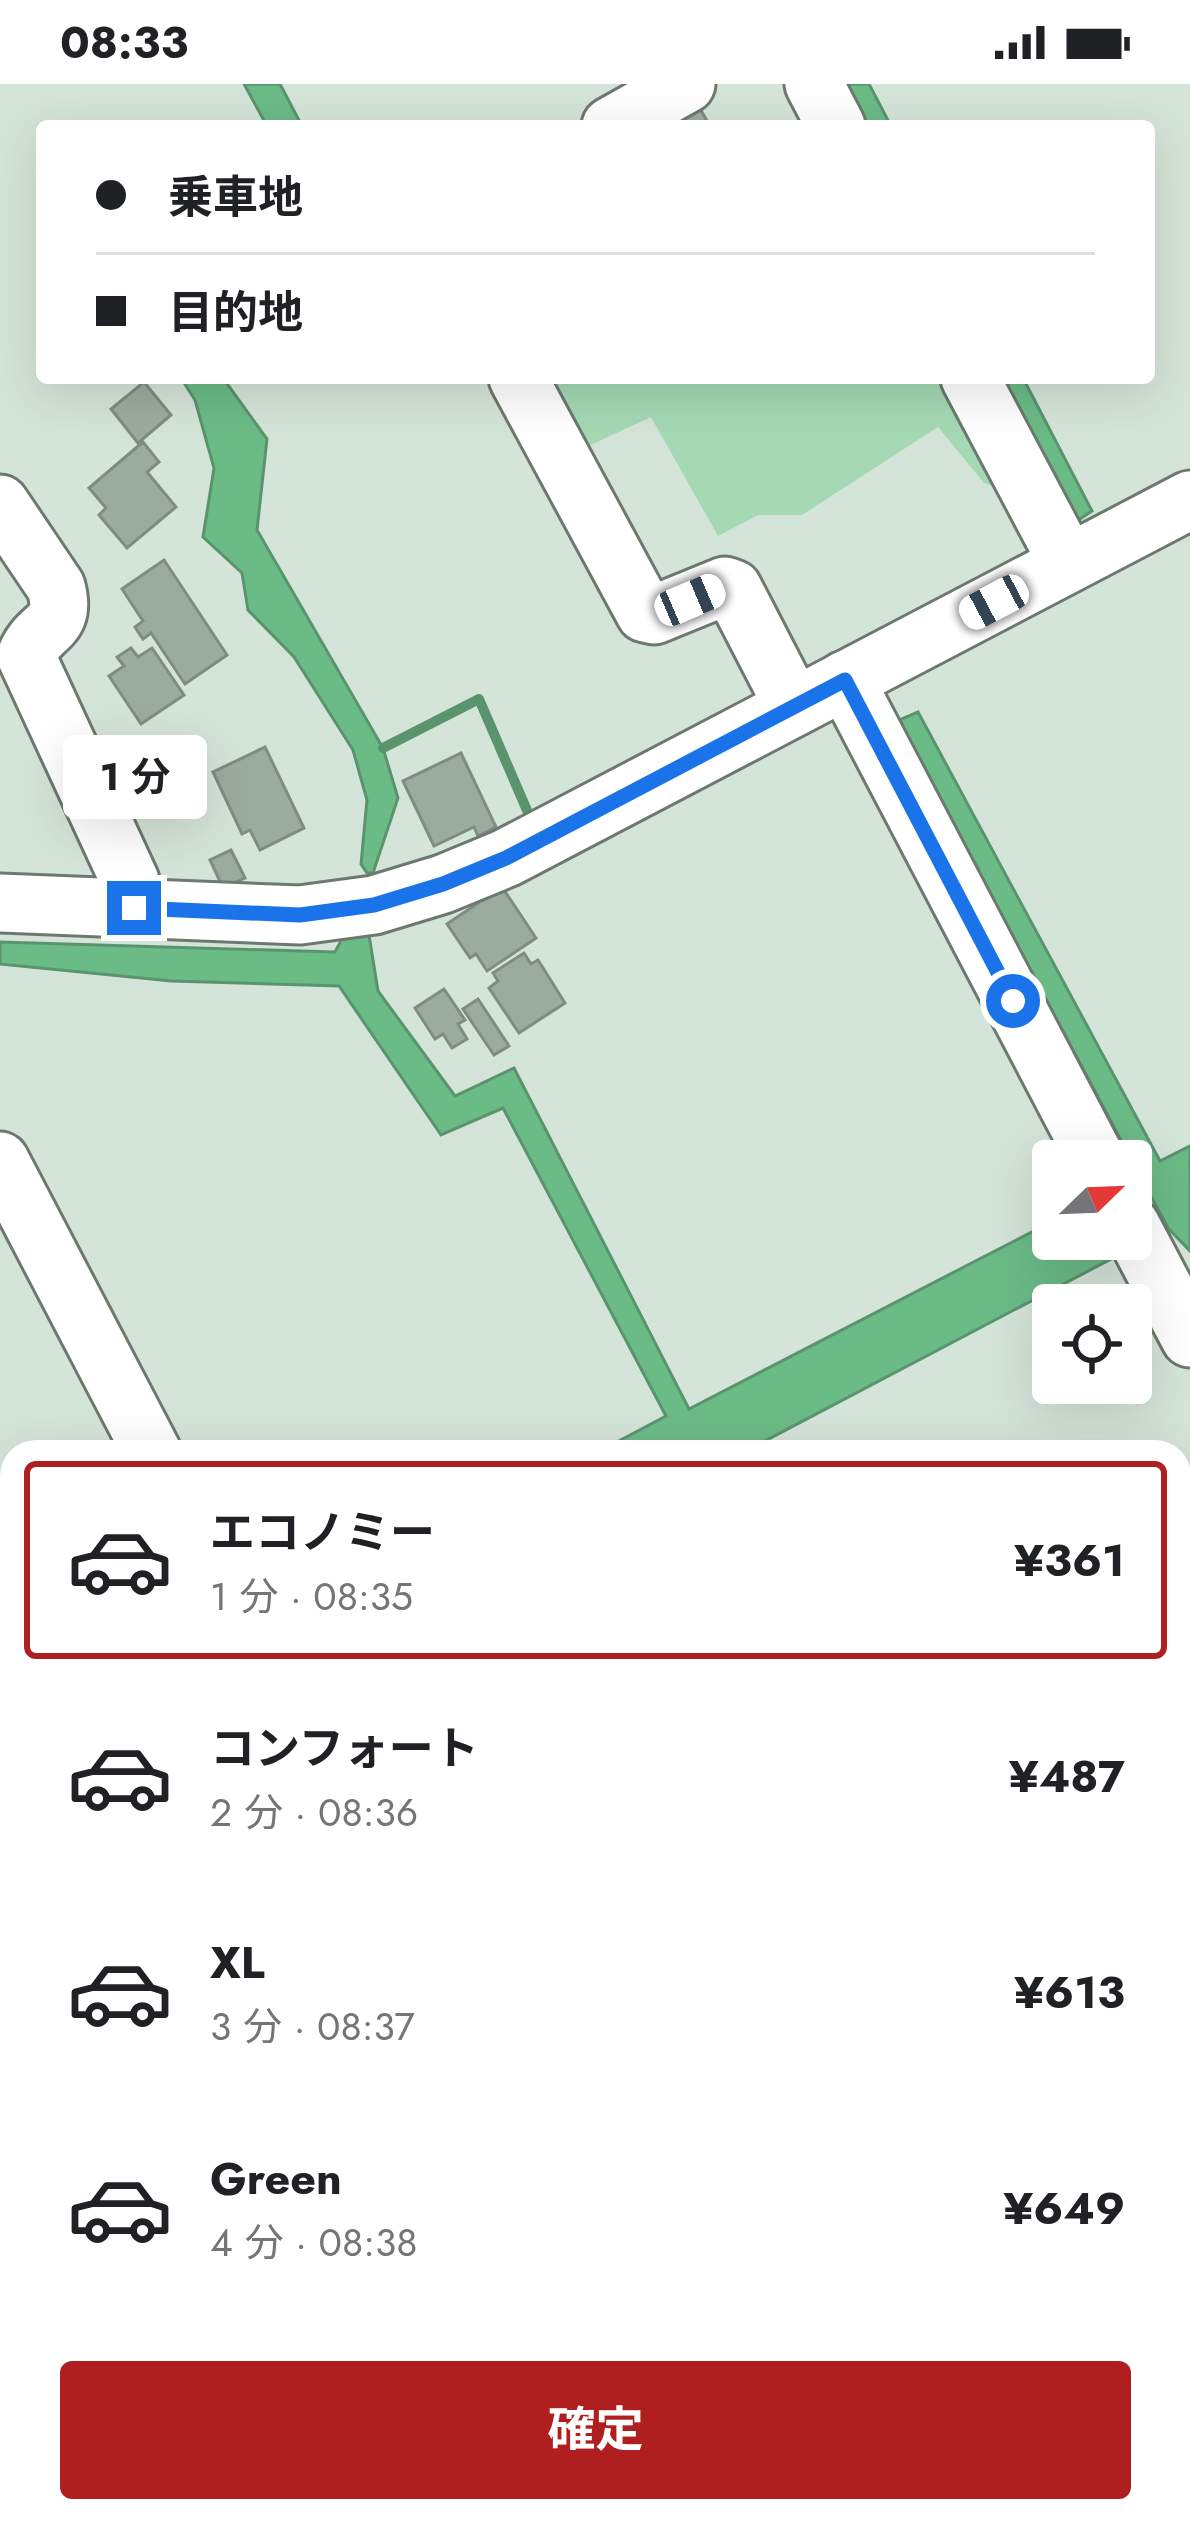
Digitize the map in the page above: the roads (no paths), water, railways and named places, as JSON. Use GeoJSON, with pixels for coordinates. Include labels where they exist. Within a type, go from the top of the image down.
{"type":"FeatureCollection","features":[{"type":"Feature","properties":{"kind":"street"},"geometry":{"type":"LineString","coordinates":[[622,120],[686,84]]}},
{"type":"Feature","properties":{"kind":"street"},"geometry":{"type":"LineString","coordinates":[[814,84],[833,120]]}},
{"type":"Feature","properties":{"kind":"street"},"geometry":{"type":"LineString","coordinates":[[521,384],[645,613],[655,615],[725,586],[734,590],[794,707]]}},
{"type":"Feature","properties":{"kind":"street"},"geometry":{"type":"LineString","coordinates":[[973,384],[1068,563]]}},
{"type":"Feature","properties":{"kind":"street"},"geometry":{"type":"LineString","coordinates":[[0,903],[300,915],[374,905],[443,884],[506,858],[1190,500]]}},
{"type":"Feature","properties":{"kind":"street"},"geometry":{"type":"LineString","coordinates":[[0,504],[56,587],[60,603],[57,622],[13,661],[130,881],[134,908]]}},
{"type":"Feature","properties":{"kind":"street"},"geometry":{"type":"LineString","coordinates":[[845,680],[1086,1140]]}},
{"type":"Feature","properties":{"kind":"street"},"geometry":{"type":"LineString","coordinates":[[0,1161],[146,1440]]}},
{"type":"Feature","properties":{"kind":"street"},"geometry":{"type":"LineString","coordinates":[[1149,1260],[1190,1338]]}},
{"type":"Feature","properties":{"kind":"waterway"},"geometry":{"type":"LineString","coordinates":[[383,748],[479,699],[532,822]]}}]}
